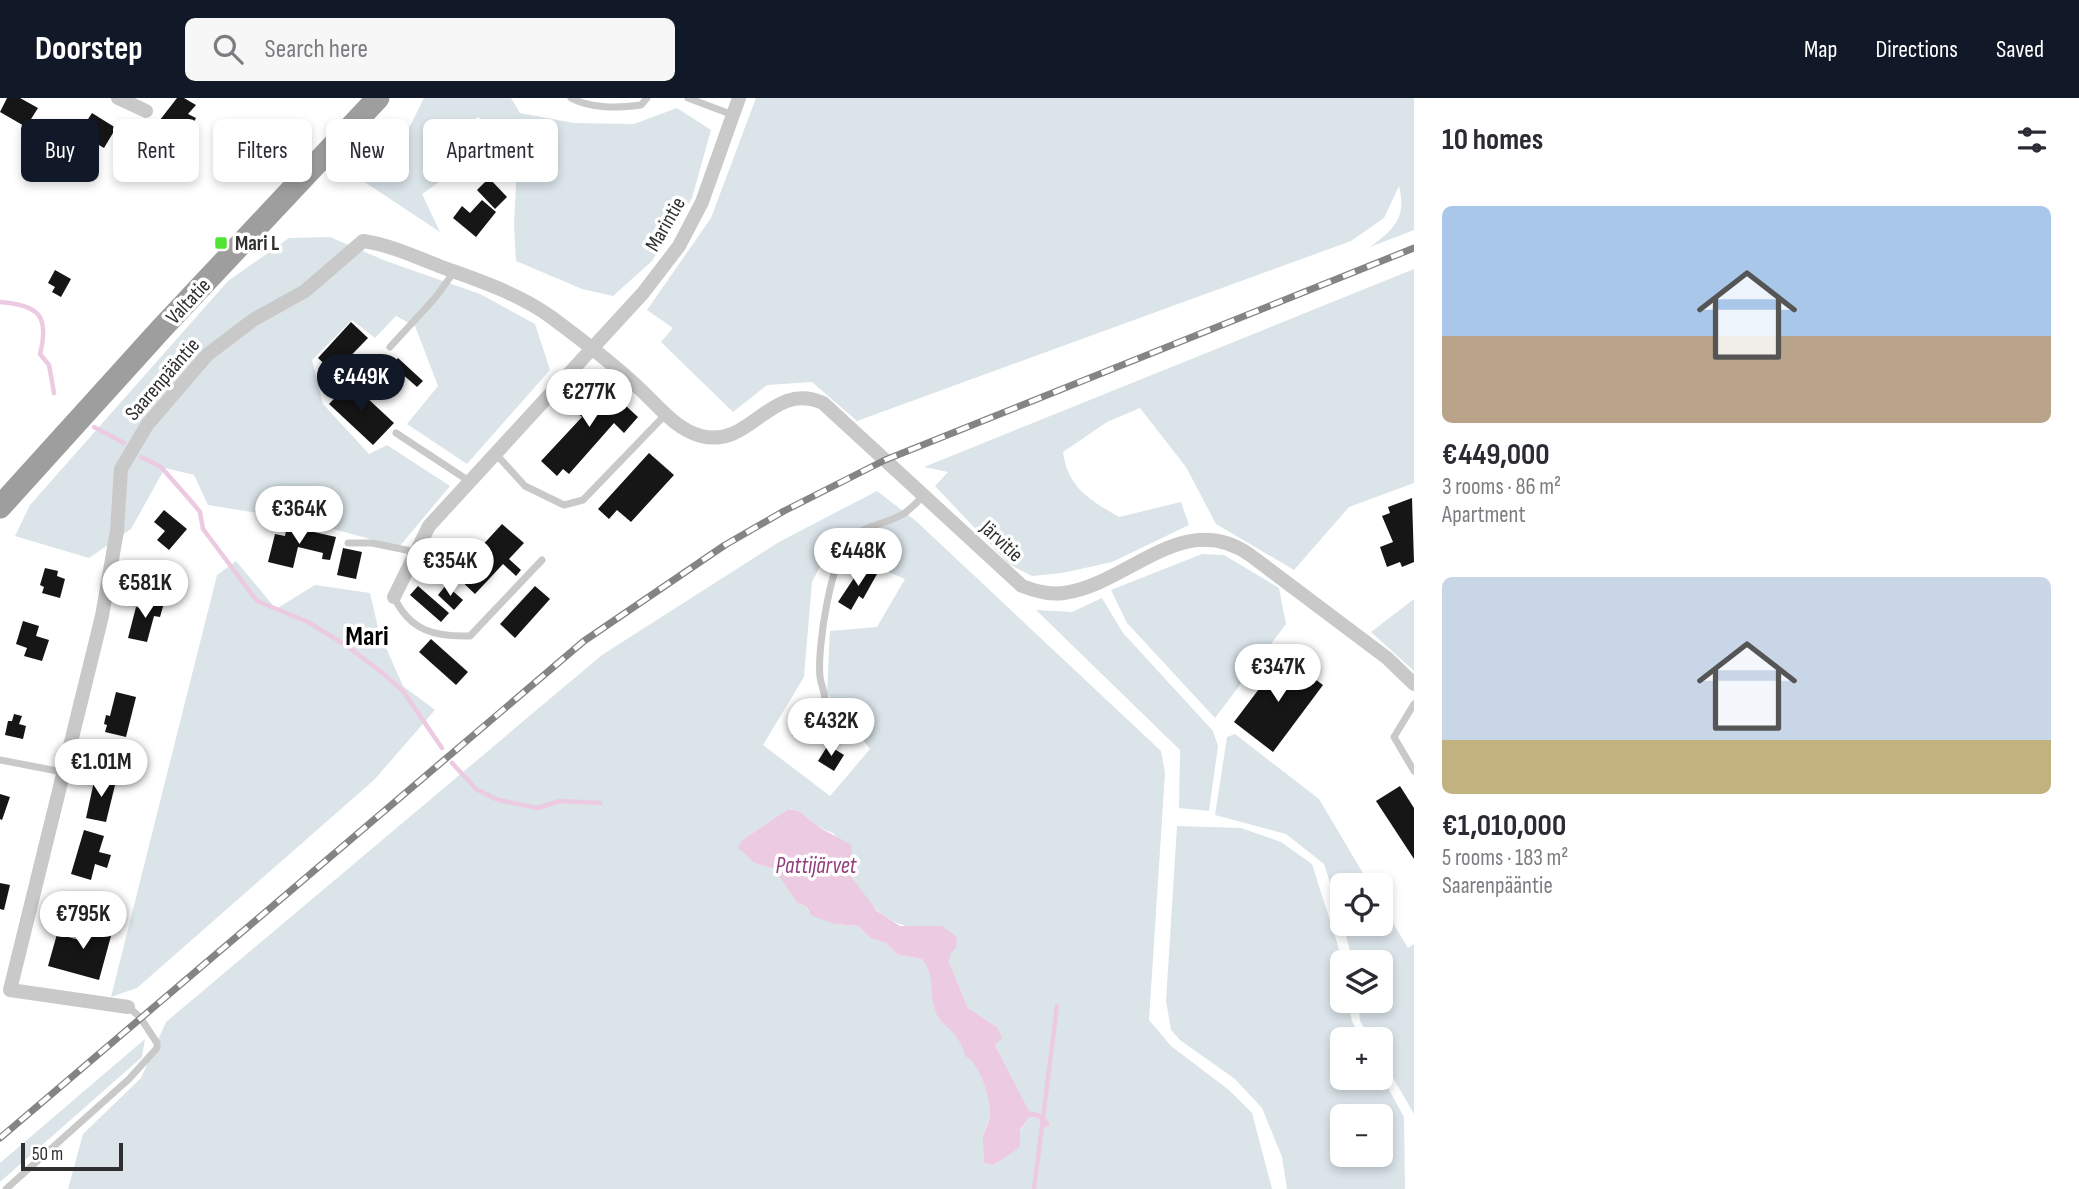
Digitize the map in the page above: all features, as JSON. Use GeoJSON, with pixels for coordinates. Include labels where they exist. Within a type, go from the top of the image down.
{"type":"FeatureCollection","features":[{"type":"Feature","properties":{"kind":"highway","name":"Valtatie"},"geometry":{"type":"LineString","coordinates":[[0,507],[379,98]]}},
{"type":"Feature","properties":{"kind":"highway","name":"Valtatie"},"geometry":{"type":"LineString","coordinates":[[0,513],[27,475]]}},
{"type":"Feature","properties":{"kind":"street"},"geometry":{"type":"LineString","coordinates":[[118,98],[146,111]]}},
{"type":"Feature","properties":{"kind":"street","name":"Marintie"},"geometry":{"type":"LineString","coordinates":[[394,597],[429,526],[643,293],[679,246],[702,202],[739,98]]}},
{"type":"Feature","properties":{"kind":"street","name":"Saarenpääntie"},"geometry":{"type":"LineString","coordinates":[[128,1007],[10,990],[104,606],[117,531],[121,469],[147,425],[207,355],[253,320],[305,291],[363,241],[380,244],[454,272],[537,308],[591,349]]}},
{"type":"Feature","properties":{"kind":"street","name":"Järvitie"},"geometry":{"type":"LineString","coordinates":[[591,349],[642,390],[665,415],[703,436],[717,437],[743,429],[785,400],[802,396],[823,403],[1012,580],[1044,593],[1076,590],[1199,538],[1225,540],[1244,550],[1377,650],[1414,684]]}},
{"type":"Feature","properties":{"kind":"lane"},"geometry":{"type":"LineString","coordinates":[[571,98],[613,108],[641,105],[647,98]]}},
{"type":"Feature","properties":{"kind":"lane"},"geometry":{"type":"LineString","coordinates":[[688,98],[733,115]]}},
{"type":"Feature","properties":{"kind":"lane"},"geometry":{"type":"LineString","coordinates":[[390,347],[435,298],[454,272]]}},
{"type":"Feature","properties":{"kind":"lane"},"geometry":{"type":"LineString","coordinates":[[494,453],[525,486],[564,505],[583,500],[665,415]]}},
{"type":"Feature","properties":{"kind":"lane"},"geometry":{"type":"LineString","coordinates":[[396,433],[469,481]]}},
{"type":"Feature","properties":{"kind":"lane"},"geometry":{"type":"LineString","coordinates":[[825,698],[820,675],[824,635],[833,573],[841,551],[851,538],[865,527],[904,514],[923,496]]}},
{"type":"Feature","properties":{"kind":"lane"},"geometry":{"type":"LineString","coordinates":[[348,543],[372,543],[416,552]]}},
{"type":"Feature","properties":{"kind":"lane"},"geometry":{"type":"LineString","coordinates":[[394,597],[402,613],[420,628],[442,637],[470,636],[542,560]]}},
{"type":"Feature","properties":{"kind":"lane"},"geometry":{"type":"LineString","coordinates":[[1414,704],[1394,737],[1414,771]]}},
{"type":"Feature","properties":{"kind":"lane"},"geometry":{"type":"LineString","coordinates":[[0,760],[64,772]]}},
{"type":"Feature","properties":{"kind":"lane"},"geometry":{"type":"LineString","coordinates":[[6,1189],[129,1079],[157,1048],[157,1043],[140,1017],[128,1007]]}},
{"type":"Feature","properties":{"kind":"shaded area"},"geometry":{"type":"Polygon","coordinates":[[[424,98],[511,98],[520,113],[552,119],[423,119],[423,182],[439,182],[422,194],[440,232],[365,182],[409,182],[409,128],[424,98]]]}},
{"type":"Feature","properties":{"kind":"shaded area"},"geometry":{"type":"Polygon","coordinates":[[[756,98],[1414,98],[1414,230],[1370,247],[1392,228],[1400,215],[1399,186],[1384,218],[1351,241],[857,421],[812,382],[767,385],[733,412],[661,342],[673,328],[647,310],[711,218],[756,98]]]}},
{"type":"Feature","properties":{"kind":"shaded area"},"geometry":{"type":"Polygon","coordinates":[[[677,108],[711,130],[692,198],[652,261],[613,296],[582,289],[516,261],[516,182],[558,182],[558,120],[574,123],[634,124],[677,108]]]}},
{"type":"Feature","properties":{"kind":"shaded area"},"geometry":{"type":"Polygon","coordinates":[[[330,237],[386,261],[480,294],[535,324],[550,370],[467,464],[407,424],[438,386],[415,326],[396,316],[375,338],[352,320],[312,360],[323,404],[369,454],[387,445],[450,486],[399,547],[301,520],[208,505],[194,475],[165,468],[131,529],[89,558],[15,536],[30,505],[228,281],[289,238],[330,237]]]}},
{"type":"Feature","properties":{"kind":"shaded area"},"geometry":{"type":"Polygon","coordinates":[[[1414,269],[1414,483],[1349,507],[1294,570],[1216,524],[1186,467],[1140,408],[1107,422],[1063,452],[1070,475],[1082,492],[1119,517],[1181,502],[1189,525],[1112,562],[1062,573],[1032,576],[1009,564],[935,486],[948,472],[924,467],[1414,269]]]}},
{"type":"Feature","properties":{"kind":"shaded area"},"geometry":{"type":"Polygon","coordinates":[[[877,491],[916,521],[1161,751],[1165,773],[1149,1020],[1171,1046],[1229,1090],[1252,1113],[1272,1189],[68,1189],[83,1134],[141,1078],[166,1022],[602,655],[779,542],[877,491]],[[830,547],[812,582],[804,677],[763,745],[830,796],[870,749],[827,693],[830,631],[877,627],[905,579],[830,547]],[[788,809],[741,841],[755,863],[774,869],[797,903],[806,906],[808,911],[834,924],[858,926],[870,938],[886,943],[898,955],[922,959],[930,973],[937,1016],[958,1040],[983,1082],[990,1114],[983,1138],[983,1163],[995,1165],[1002,1159],[1029,1117],[1038,1118],[1044,1125],[1042,1129],[1049,1126],[1039,1113],[1029,1112],[995,1045],[997,1027],[968,1008],[949,962],[942,926],[911,927],[887,918],[858,888],[850,874],[853,858],[833,833],[820,828],[799,811],[788,809]]]}},
{"type":"Feature","properties":{"kind":"shaded area"},"geometry":{"type":"Polygon","coordinates":[[[1202,554],[1224,555],[1279,588],[1286,624],[1215,718],[1127,623],[1111,590],[1202,554]]]}},
{"type":"Feature","properties":{"kind":"shaded area"},"geometry":{"type":"Polygon","coordinates":[[[236,561],[276,609],[315,585],[370,593],[379,632],[403,686],[435,710],[374,780],[137,988],[111,997],[217,575],[236,561]]]}},
{"type":"Feature","properties":{"kind":"shaded area"},"geometry":{"type":"Polygon","coordinates":[[[1102,598],[1123,633],[1213,731],[1218,746],[1209,811],[1179,808],[1180,750],[1036,610],[1072,612],[1102,598]]]}},
{"type":"Feature","properties":{"kind":"shaded area"},"geometry":{"type":"Polygon","coordinates":[[[1414,599],[1414,671],[1371,632],[1414,599]]]}},
{"type":"Feature","properties":{"kind":"shaded area"},"geometry":{"type":"Polygon","coordinates":[[[1235,734],[1319,799],[1363,873],[1330,873],[1330,883],[1324,864],[1286,834],[1215,815],[1227,737],[1235,734]]]}},
{"type":"Feature","properties":{"kind":"shaded area"},"geometry":{"type":"Polygon","coordinates":[[[1177,826],[1241,828],[1281,842],[1312,864],[1330,921],[1330,936],[1335,936],[1339,950],[1330,950],[1330,1013],[1350,1013],[1355,1027],[1330,1027],[1330,1090],[1389,1090],[1404,1117],[1405,1189],[1287,1189],[1282,1157],[1262,1108],[1235,1079],[1180,1040],[1171,1030],[1166,1001],[1177,826]]]}},
{"type":"Feature","properties":{"kind":"shaded area"},"geometry":{"type":"Polygon","coordinates":[[[1393,923],[1408,948],[1414,944],[1414,1114],[1393,1078],[1393,1027],[1364,1027],[1360,1021],[1359,1013],[1393,1013],[1393,950],[1350,950],[1346,936],[1393,936],[1393,923]]]}},
{"type":"Feature","properties":{"kind":"shaded area"},"geometry":{"type":"Polygon","coordinates":[[[145,1039],[142,1057],[0,1182],[0,1163],[145,1039]]]}},
{"type":"Feature","properties":{"kind":"water","name":"Pattijärvet"},"geometry":{"type":"Polygon","coordinates":[[[788,809],[799,811],[820,828],[852,845],[850,875],[877,911],[900,926],[942,926],[957,937],[956,948],[950,954],[949,962],[968,1008],[997,1027],[1002,1038],[995,1045],[1029,1111],[1039,1113],[1049,1122],[1049,1126],[1042,1129],[1044,1125],[1038,1118],[1029,1117],[1020,1130],[1020,1147],[994,1165],[983,1163],[983,1138],[990,1115],[983,1082],[975,1066],[965,1056],[958,1040],[937,1016],[931,979],[922,959],[898,955],[886,943],[870,938],[858,926],[834,924],[811,915],[806,906],[797,903],[774,869],[755,863],[738,848],[741,841],[788,809]]]}},
{"type":"Feature","properties":{"kind":"building"},"geometry":{"type":"Polygon","coordinates":[[[7,98],[20,98],[38,108],[31,119],[21,119],[21,124],[0,112],[7,98]]]}},
{"type":"Feature","properties":{"kind":"building"},"geometry":{"type":"Polygon","coordinates":[[[177,98],[184,98],[196,105],[188,114],[195,119],[161,119],[177,98]]]}},
{"type":"Feature","properties":{"kind":"building"},"geometry":{"type":"Polygon","coordinates":[[[92,113],[113,126],[113,133],[104,148],[99,145],[99,119],[88,119],[92,113]]]}},
{"type":"Feature","properties":{"kind":"building"},"geometry":{"type":"Polygon","coordinates":[[[485,182],[493,182],[507,197],[495,209],[477,190],[485,182]]]}},
{"type":"Feature","properties":{"kind":"building"},"geometry":{"type":"Polygon","coordinates":[[[482,200],[496,212],[476,237],[453,218],[462,206],[470,213],[482,200]]]}},
{"type":"Feature","properties":{"kind":"building"},"geometry":{"type":"Polygon","coordinates":[[[55,270],[71,279],[61,297],[52,292],[55,287],[48,283],[55,270]]]}},
{"type":"Feature","properties":{"kind":"building"},"geometry":{"type":"Polygon","coordinates":[[[351,322],[368,338],[334,373],[318,358],[351,322]]]}},
{"type":"Feature","properties":{"kind":"building"},"geometry":{"type":"Polygon","coordinates":[[[398,358],[423,381],[417,387],[392,365],[398,358]]]}},
{"type":"Feature","properties":{"kind":"building"},"geometry":{"type":"Polygon","coordinates":[[[350,382],[394,423],[373,445],[329,404],[350,382]]]}},
{"type":"Feature","properties":{"kind":"building"},"geometry":{"type":"Polygon","coordinates":[[[600,382],[638,417],[624,433],[614,423],[569,474],[563,469],[557,476],[541,461],[582,417],[574,410],[600,382]]]}},
{"type":"Feature","properties":{"kind":"building"},"geometry":{"type":"Polygon","coordinates":[[[649,453],[674,475],[631,522],[617,510],[609,519],[598,509],[649,453]]]}},
{"type":"Feature","properties":{"kind":"building"},"geometry":{"type":"Polygon","coordinates":[[[1412,498],[1414,562],[1402,567],[1400,562],[1387,567],[1380,547],[1393,542],[1382,516],[1390,513],[1388,507],[1412,498]]]}},
{"type":"Feature","properties":{"kind":"building"},"geometry":{"type":"Polygon","coordinates":[[[164,510],[187,529],[169,550],[157,540],[165,531],[154,522],[164,510]]]}},
{"type":"Feature","properties":{"kind":"building"},"geometry":{"type":"Polygon","coordinates":[[[502,524],[524,543],[509,559],[521,570],[516,576],[503,564],[475,594],[455,575],[502,524]]]}},
{"type":"Feature","properties":{"kind":"building"},"geometry":{"type":"Polygon","coordinates":[[[287,526],[336,537],[330,560],[322,559],[323,553],[298,547],[293,568],[268,562],[275,534],[285,536],[287,526]]]}},
{"type":"Feature","properties":{"kind":"building"},"geometry":{"type":"Polygon","coordinates":[[[343,548],[362,552],[356,579],[337,575],[343,548]]]}},
{"type":"Feature","properties":{"kind":"building"},"geometry":{"type":"Polygon","coordinates":[[[862,566],[877,574],[863,599],[859,596],[851,610],[838,602],[862,566]]]}},
{"type":"Feature","properties":{"kind":"building"},"geometry":{"type":"Polygon","coordinates":[[[45,568],[58,571],[57,576],[65,579],[60,598],[42,593],[44,587],[40,585],[45,568]]]}},
{"type":"Feature","properties":{"kind":"building"},"geometry":{"type":"Polygon","coordinates":[[[446,585],[463,600],[454,610],[438,595],[446,585]]]}},
{"type":"Feature","properties":{"kind":"building"},"geometry":{"type":"Polygon","coordinates":[[[418,586],[449,613],[441,622],[410,595],[418,586]]]}},
{"type":"Feature","properties":{"kind":"building"},"geometry":{"type":"Polygon","coordinates":[[[535,586],[550,599],[515,638],[500,624],[535,586]]]}},
{"type":"Feature","properties":{"kind":"building"},"geometry":{"type":"Polygon","coordinates":[[[144,598],[164,603],[160,617],[154,616],[147,642],[128,638],[136,607],[142,608],[144,598]]]}},
{"type":"Feature","properties":{"kind":"building"},"geometry":{"type":"Polygon","coordinates":[[[23,621],[39,626],[36,636],[49,640],[42,661],[24,656],[27,648],[16,644],[23,621]]]}},
{"type":"Feature","properties":{"kind":"building"},"geometry":{"type":"Polygon","coordinates":[[[431,639],[468,672],[456,685],[419,652],[431,639]]]}},
{"type":"Feature","properties":{"kind":"building"},"geometry":{"type":"Polygon","coordinates":[[[1284,656],[1323,685],[1273,752],[1234,722],[1284,656]]]}},
{"type":"Feature","properties":{"kind":"building"},"geometry":{"type":"Polygon","coordinates":[[[116,692],[136,697],[126,737],[105,732],[106,715],[110,716],[116,692]]]}},
{"type":"Feature","properties":{"kind":"building"},"geometry":{"type":"Polygon","coordinates":[[[800,706],[817,715],[803,741],[792,735],[796,728],[789,725],[800,706]]]}},
{"type":"Feature","properties":{"kind":"building"},"geometry":{"type":"Polygon","coordinates":[[[14,714],[22,716],[19,724],[26,726],[23,739],[5,735],[8,721],[12,721],[14,714]]]}},
{"type":"Feature","properties":{"kind":"building"},"geometry":{"type":"Polygon","coordinates":[[[828,745],[844,755],[834,771],[818,761],[828,745]]]}},
{"type":"Feature","properties":{"kind":"building"},"geometry":{"type":"Polygon","coordinates":[[[95,777],[116,781],[106,822],[86,818],[95,777]]]}},
{"type":"Feature","properties":{"kind":"building"},"geometry":{"type":"Polygon","coordinates":[[[1400,786],[1414,808],[1414,859],[1376,801],[1400,786]]]}},
{"type":"Feature","properties":{"kind":"building"},"geometry":{"type":"Polygon","coordinates":[[[0,794],[10,797],[2,820],[0,819],[0,794]]]}},
{"type":"Feature","properties":{"kind":"building"},"geometry":{"type":"Polygon","coordinates":[[[84,830],[104,836],[99,852],[111,855],[107,868],[95,864],[91,880],[71,874],[84,830]]]}},
{"type":"Feature","properties":{"kind":"building"},"geometry":{"type":"Polygon","coordinates":[[[0,883],[10,885],[4,910],[0,909],[0,883]]]}},
{"type":"Feature","properties":{"kind":"building"},"geometry":{"type":"Polygon","coordinates":[[[89,918],[114,925],[99,980],[48,966],[57,934],[83,941],[89,918]]]}},
{"type":"Feature","properties":{"kind":"waterway"},"geometry":{"type":"LineString","coordinates":[[0,302],[24,306],[38,314],[43,330],[40,354],[49,365],[54,393]]}},
{"type":"Feature","properties":{"kind":"waterway"},"geometry":{"type":"LineString","coordinates":[[94,427],[124,443]]}},
{"type":"Feature","properties":{"kind":"waterway"},"geometry":{"type":"LineString","coordinates":[[141,457],[161,467],[200,512],[203,529],[257,601],[308,622],[380,671],[403,691],[442,748]]}},
{"type":"Feature","properties":{"kind":"waterway"},"geometry":{"type":"LineString","coordinates":[[452,763],[476,789],[498,800],[538,808],[560,801],[600,803]]}},
{"type":"Feature","properties":{"kind":"waterway"},"geometry":{"type":"LineString","coordinates":[[1034,1189],[1057,1006]]}},
{"type":"Feature","properties":{"kind":"railway"},"geometry":{"type":"LineString","coordinates":[[0,1138],[584,641],[725,545],[784,511],[885,460],[1414,248]]}},
{"type":"Feature","properties":{"kind":"place","name":"Mari L"},"geometry":{"type":"Point","coordinates":[221,243]}},
{"type":"Feature","properties":{"kind":"district","name":"Mari"},"geometry":{"type":"Point","coordinates":[367,635]}}]}
